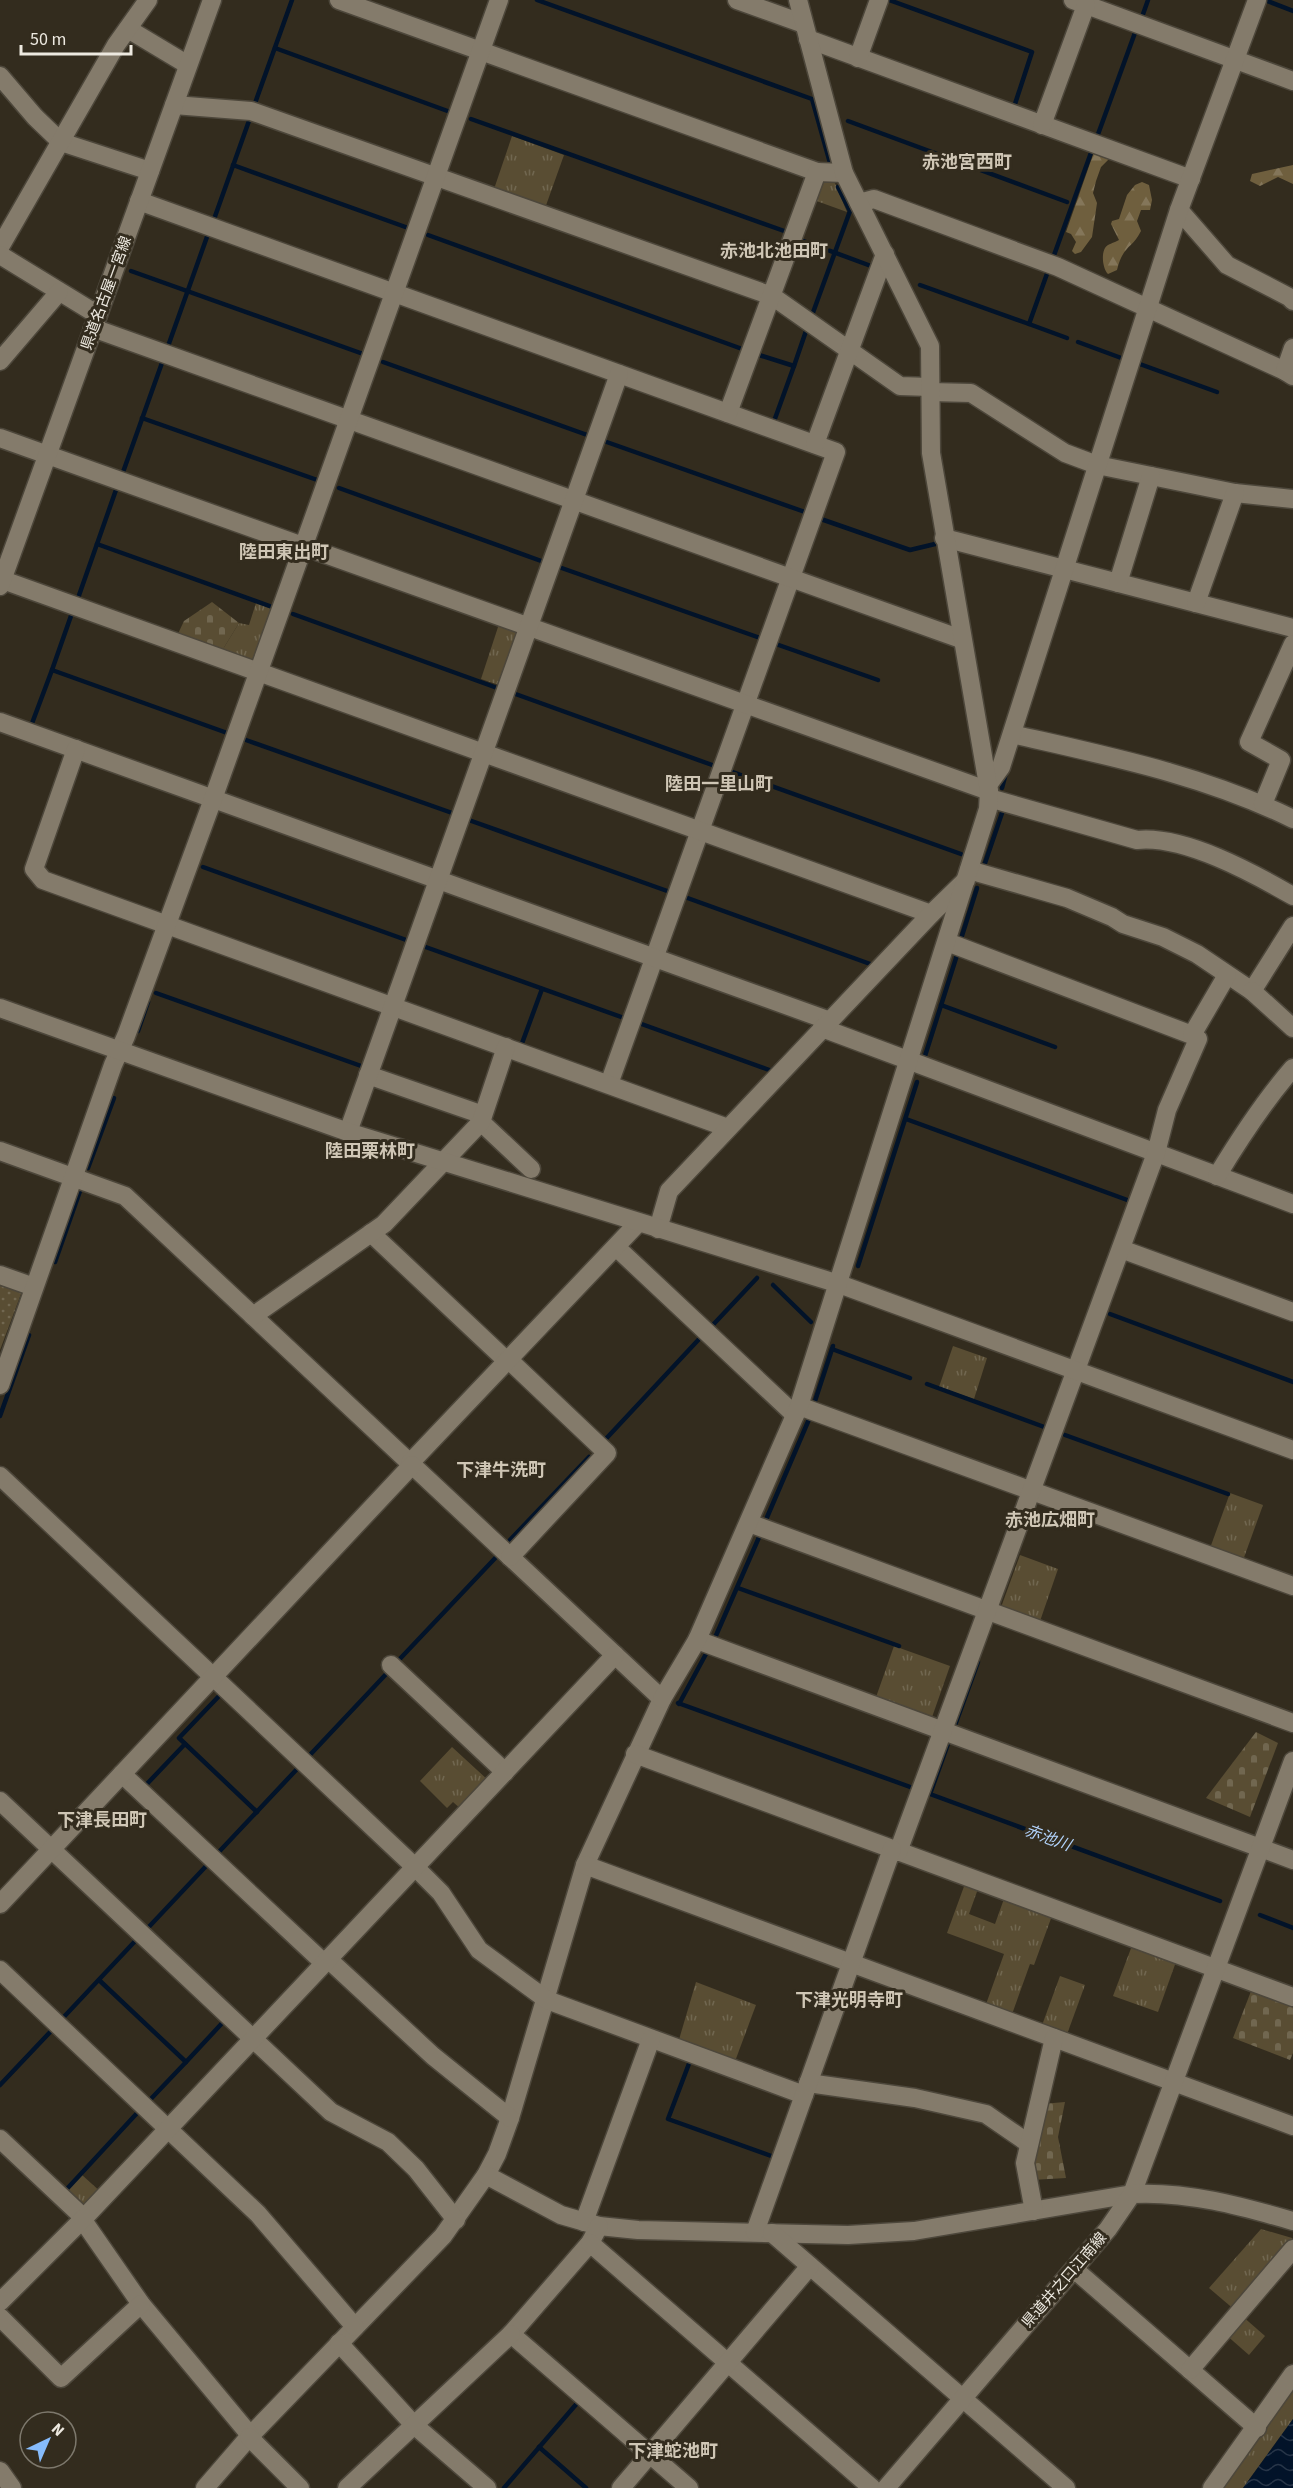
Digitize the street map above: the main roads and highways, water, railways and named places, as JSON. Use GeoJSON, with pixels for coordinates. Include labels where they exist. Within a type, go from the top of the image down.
{"type":"FeatureCollection","features":[{"type":"Feature","properties":{"kind":"water"},"geometry":{"type":"Polygon","coordinates":[[[1293,2419],[1293,2488],[1243,2488],[1293,2419]]]}},
{"type":"Feature","properties":{"kind":"waterway"},"geometry":{"type":"LineString","coordinates":[[254,106],[292,0]]}},
{"type":"Feature","properties":{"kind":"waterway"},"geometry":{"type":"LineString","coordinates":[[537,0],[812,99],[830,163]]}},
{"type":"Feature","properties":{"kind":"waterway"},"geometry":{"type":"LineString","coordinates":[[889,0],[1032,52],[1014,107],[1017,108]]}},
{"type":"Feature","properties":{"kind":"waterway"},"geometry":{"type":"LineString","coordinates":[[1142,17],[1148,0]]}},
{"type":"Feature","properties":{"kind":"waterway"},"geometry":{"type":"LineString","coordinates":[[1265,0],[1293,11]]}},
{"type":"Feature","properties":{"kind":"waterway"},"geometry":{"type":"LineString","coordinates":[[1094,136],[1097,137],[1136,30]]}},
{"type":"Feature","properties":{"kind":"waterway"},"geometry":{"type":"LineString","coordinates":[[275,48],[453,113]]}},
{"type":"Feature","properties":{"kind":"waterway"},"geometry":{"type":"LineString","coordinates":[[213,222],[250,118]]}},
{"type":"Feature","properties":{"kind":"waterway"},"geometry":{"type":"LineString","coordinates":[[471,119],[787,232]]}},
{"type":"Feature","properties":{"kind":"waterway"},"geometry":{"type":"LineString","coordinates":[[848,121],[1067,202]]}},
{"type":"Feature","properties":{"kind":"waterway"},"geometry":{"type":"LineString","coordinates":[[1053,258],[1092,150]]}},
{"type":"Feature","properties":{"kind":"waterway"},"geometry":{"type":"LineString","coordinates":[[233,165],[411,229]]}},
{"type":"Feature","properties":{"kind":"waterway"},"geometry":{"type":"LineString","coordinates":[[811,318],[850,211],[838,187]]}},
{"type":"Feature","properties":{"kind":"waterway"},"geometry":{"type":"LineString","coordinates":[[167,349],[208,234]]}},
{"type":"Feature","properties":{"kind":"waterway"},"geometry":{"type":"LineString","coordinates":[[428,235],[745,350]]}},
{"type":"Feature","properties":{"kind":"waterway"},"geometry":{"type":"LineString","coordinates":[[798,239],[871,266]]}},
{"type":"Feature","properties":{"kind":"waterway"},"geometry":{"type":"LineString","coordinates":[[131,271],[366,355]]}},
{"type":"Feature","properties":{"kind":"waterway"},"geometry":{"type":"LineString","coordinates":[[920,285],[1029,324],[1048,271]]}},
{"type":"Feature","properties":{"kind":"waterway"},"geometry":{"type":"LineString","coordinates":[[1029,324],[1067,338]]}},
{"type":"Feature","properties":{"kind":"waterway"},"geometry":{"type":"LineString","coordinates":[[756,354],[794,366],[806,331]]}},
{"type":"Feature","properties":{"kind":"waterway"},"geometry":{"type":"LineString","coordinates":[[1078,342],[1124,359]]}},
{"type":"Feature","properties":{"kind":"waterway"},"geometry":{"type":"LineString","coordinates":[[122,475],[163,360]]}},
{"type":"Feature","properties":{"kind":"waterway"},"geometry":{"type":"LineString","coordinates":[[383,362],[590,436]]}},
{"type":"Feature","properties":{"kind":"waterway"},"geometry":{"type":"LineString","coordinates":[[1137,363],[1217,392]]}},
{"type":"Feature","properties":{"kind":"waterway"},"geometry":{"type":"LineString","coordinates":[[773,424],[794,366]]}},
{"type":"Feature","properties":{"kind":"waterway"},"geometry":{"type":"LineString","coordinates":[[142,418],[320,481]]}},
{"type":"Feature","properties":{"kind":"waterway"},"geometry":{"type":"LineString","coordinates":[[601,440],[805,512]]}},
{"type":"Feature","properties":{"kind":"waterway"},"geometry":{"type":"LineString","coordinates":[[77,601],[117,487]]}},
{"type":"Feature","properties":{"kind":"waterway"},"geometry":{"type":"LineString","coordinates":[[339,488],[544,562],[545,560]]}},
{"type":"Feature","properties":{"kind":"waterway"},"geometry":{"type":"LineString","coordinates":[[818,518],[910,550],[935,544]]}},
{"type":"Feature","properties":{"kind":"waterway"},"geometry":{"type":"LineString","coordinates":[[97,544],[275,608]]}},
{"type":"Feature","properties":{"kind":"waterway"},"geometry":{"type":"LineString","coordinates":[[556,566],[763,639]]}},
{"type":"Feature","properties":{"kind":"waterway"},"geometry":{"type":"LineString","coordinates":[[72,613],[52,670],[230,734]]}},
{"type":"Feature","properties":{"kind":"waterway"},"geometry":{"type":"LineString","coordinates":[[293,614],[500,689]]}},
{"type":"Feature","properties":{"kind":"waterway"},"geometry":{"type":"LineString","coordinates":[[773,643],[878,680]]}},
{"type":"Feature","properties":{"kind":"waterway"},"geometry":{"type":"LineString","coordinates":[[31,726],[52,670]]}},
{"type":"Feature","properties":{"kind":"waterway"},"geometry":{"type":"LineString","coordinates":[[510,692],[715,766]]}},
{"type":"Feature","properties":{"kind":"waterway"},"geometry":{"type":"LineString","coordinates":[[246,740],[455,814]]}},
{"type":"Feature","properties":{"kind":"waterway"},"geometry":{"type":"LineString","coordinates":[[727,770],[961,854]]}},
{"type":"Feature","properties":{"kind":"waterway"},"geometry":{"type":"LineString","coordinates":[[1002,788],[1006,773]]}},
{"type":"Feature","properties":{"kind":"waterway"},"geometry":{"type":"LineString","coordinates":[[983,869],[1003,810]]}},
{"type":"Feature","properties":{"kind":"waterway"},"geometry":{"type":"LineString","coordinates":[[466,819],[670,892]]}},
{"type":"Feature","properties":{"kind":"waterway"},"geometry":{"type":"LineString","coordinates":[[203,867],[409,941]]}},
{"type":"Feature","properties":{"kind":"waterway"},"geometry":{"type":"LineString","coordinates":[[960,942],[977,888]]}},
{"type":"Feature","properties":{"kind":"waterway"},"geometry":{"type":"LineString","coordinates":[[682,896],[873,965]]}},
{"type":"Feature","properties":{"kind":"waterway"},"geometry":{"type":"LineString","coordinates":[[420,945],[627,1019]]}},
{"type":"Feature","properties":{"kind":"waterway"},"geometry":{"type":"LineString","coordinates":[[924,1059],[957,955]]}},
{"type":"Feature","properties":{"kind":"waterway"},"geometry":{"type":"LineString","coordinates":[[521,1046],[542,989]]}},
{"type":"Feature","properties":{"kind":"waterway"},"geometry":{"type":"LineString","coordinates":[[156,993],[364,1067]]}},
{"type":"Feature","properties":{"kind":"waterway"},"geometry":{"type":"LineString","coordinates":[[138,1031],[148,1002]]}},
{"type":"Feature","properties":{"kind":"waterway"},"geometry":{"type":"LineString","coordinates":[[941,1005],[1055,1047]]}},
{"type":"Feature","properties":{"kind":"waterway"},"geometry":{"type":"LineString","coordinates":[[636,1022],[772,1071],[774,1068]]}},
{"type":"Feature","properties":{"kind":"waterway"},"geometry":{"type":"LineString","coordinates":[[858,1266],[917,1082]]}},
{"type":"Feature","properties":{"kind":"waterway"},"geometry":{"type":"LineString","coordinates":[[88,1168],[114,1098]]}},
{"type":"Feature","properties":{"kind":"waterway"},"geometry":{"type":"LineString","coordinates":[[906,1119],[1130,1201]]}},
{"type":"Feature","properties":{"kind":"waterway"},"geometry":{"type":"LineString","coordinates":[[55,1262],[80,1191]]}},
{"type":"Feature","properties":{"kind":"waterway"},"geometry":{"type":"LineString","coordinates":[[710,1328],[757,1278]]}},
{"type":"Feature","properties":{"kind":"waterway"},"geometry":{"type":"LineString","coordinates":[[773,1285],[811,1322]]}},
{"type":"Feature","properties":{"kind":"waterway"},"geometry":{"type":"LineString","coordinates":[[1110,1314],[1293,1382]]}},
{"type":"Feature","properties":{"kind":"waterway"},"geometry":{"type":"LineString","coordinates":[[0,1416],[29,1335]]}},
{"type":"Feature","properties":{"kind":"waterway"},"geometry":{"type":"LineString","coordinates":[[603,1442],[701,1337]]}},
{"type":"Feature","properties":{"kind":"waterway"},"geometry":{"type":"LineString","coordinates":[[814,1404],[833,1346]]}},
{"type":"Feature","properties":{"kind":"waterway"},"geometry":{"type":"LineString","coordinates":[[832,1349],[910,1378]]}},
{"type":"Feature","properties":{"kind":"waterway"},"geometry":{"type":"LineString","coordinates":[[927,1384],[1047,1428]]}},
{"type":"Feature","properties":{"kind":"waterway"},"geometry":{"type":"LineString","coordinates":[[765,1522],[810,1417]]}},
{"type":"Feature","properties":{"kind":"waterway"},"geometry":{"type":"LineString","coordinates":[[1065,1435],[1228,1494]]}},
{"type":"Feature","properties":{"kind":"waterway"},"geometry":{"type":"LineString","coordinates":[[510,1540],[589,1457]]}},
{"type":"Feature","properties":{"kind":"waterway"},"geometry":{"type":"LineString","coordinates":[[714,1640],[760,1535]]}},
{"type":"Feature","properties":{"kind":"waterway"},"geometry":{"type":"LineString","coordinates":[[396,1663],[500,1553]]}},
{"type":"Feature","properties":{"kind":"waterway"},"geometry":{"type":"LineString","coordinates":[[738,1588],[899,1646]]}},
{"type":"Feature","properties":{"kind":"waterway"},"geometry":{"type":"LineString","coordinates":[[679,1704],[707,1652]]}},
{"type":"Feature","properties":{"kind":"waterway","name":"赤池川"},"geometry":{"type":"LineString","coordinates":[[954,1728],[978,1662]]}},
{"type":"Feature","properties":{"kind":"waterway"},"geometry":{"type":"LineString","coordinates":[[308,1757],[389,1671]]}},
{"type":"Feature","properties":{"kind":"waterway"},"geometry":{"type":"LineString","coordinates":[[220,1695],[179,1738],[257,1812]]}},
{"type":"Feature","properties":{"kind":"waterway"},"geometry":{"type":"LineString","coordinates":[[678,1703],[913,1788]]}},
{"type":"Feature","properties":{"kind":"waterway","name":"赤池川"},"geometry":{"type":"LineString","coordinates":[[949,1741],[930,1794],[1220,1901]]}},
{"type":"Feature","properties":{"kind":"waterway"},"geometry":{"type":"LineString","coordinates":[[144,1787],[185,1744]]}},
{"type":"Feature","properties":{"kind":"waterway"},"geometry":{"type":"LineString","coordinates":[[216,1855],[298,1768]]}},
{"type":"Feature","properties":{"kind":"waterway"},"geometry":{"type":"LineString","coordinates":[[145,1931],[209,1863]]}},
{"type":"Feature","properties":{"kind":"waterway","name":"赤池川"},"geometry":{"type":"LineString","coordinates":[[1260,1915],[1293,1928]]}},
{"type":"Feature","properties":{"kind":"waterway"},"geometry":{"type":"LineString","coordinates":[[60,2021],[138,1938]]}},
{"type":"Feature","properties":{"kind":"waterway"},"geometry":{"type":"LineString","coordinates":[[99,1980],[186,2062],[225,2020]]}},
{"type":"Feature","properties":{"kind":"waterway"},"geometry":{"type":"LineString","coordinates":[[0,2085],[53,2029]]}},
{"type":"Feature","properties":{"kind":"waterway"},"geometry":{"type":"LineString","coordinates":[[688,2060],[690,2061],[668,2119],[774,2157]]}},
{"type":"Feature","properties":{"kind":"waterway"},"geometry":{"type":"LineString","coordinates":[[147,2103],[186,2062]]}},
{"type":"Feature","properties":{"kind":"waterway"},"geometry":{"type":"LineString","coordinates":[[65,2191],[139,2111]]}},
{"type":"Feature","properties":{"kind":"waterway"},"geometry":{"type":"LineString","coordinates":[[504,2488],[579,2401]]}},
{"type":"Feature","properties":{"kind":"waterway"},"geometry":{"type":"LineString","coordinates":[[539,2447],[586,2488]]}},
{"type":"Feature","properties":{"kind":"district","name":"赤池宮西町"},"geometry":{"type":"Point","coordinates":[967,162]}},
{"type":"Feature","properties":{"kind":"district","name":"赤池北池田町"},"geometry":{"type":"Point","coordinates":[774,251]}},
{"type":"Feature","properties":{"kind":"district","name":"陸田東出町"},"geometry":{"type":"Point","coordinates":[284,552]}},
{"type":"Feature","properties":{"kind":"district","name":"陸田一里山町"},"geometry":{"type":"Point","coordinates":[719,784]}},
{"type":"Feature","properties":{"kind":"district","name":"陸田栗林町"},"geometry":{"type":"Point","coordinates":[370,1151]}},
{"type":"Feature","properties":{"kind":"district","name":"下津牛洗町"},"geometry":{"type":"Point","coordinates":[501,1470]}},
{"type":"Feature","properties":{"kind":"district","name":"赤池広畑町"},"geometry":{"type":"Point","coordinates":[1050,1520]}},
{"type":"Feature","properties":{"kind":"district","name":"下津長田町"},"geometry":{"type":"Point","coordinates":[102,1820]}},
{"type":"Feature","properties":{"kind":"district","name":"下津光明寺町"},"geometry":{"type":"Point","coordinates":[849,2000]}},
{"type":"Feature","properties":{"kind":"district","name":"下津蛇池町"},"geometry":{"type":"Point","coordinates":[673,2451]}}]}
